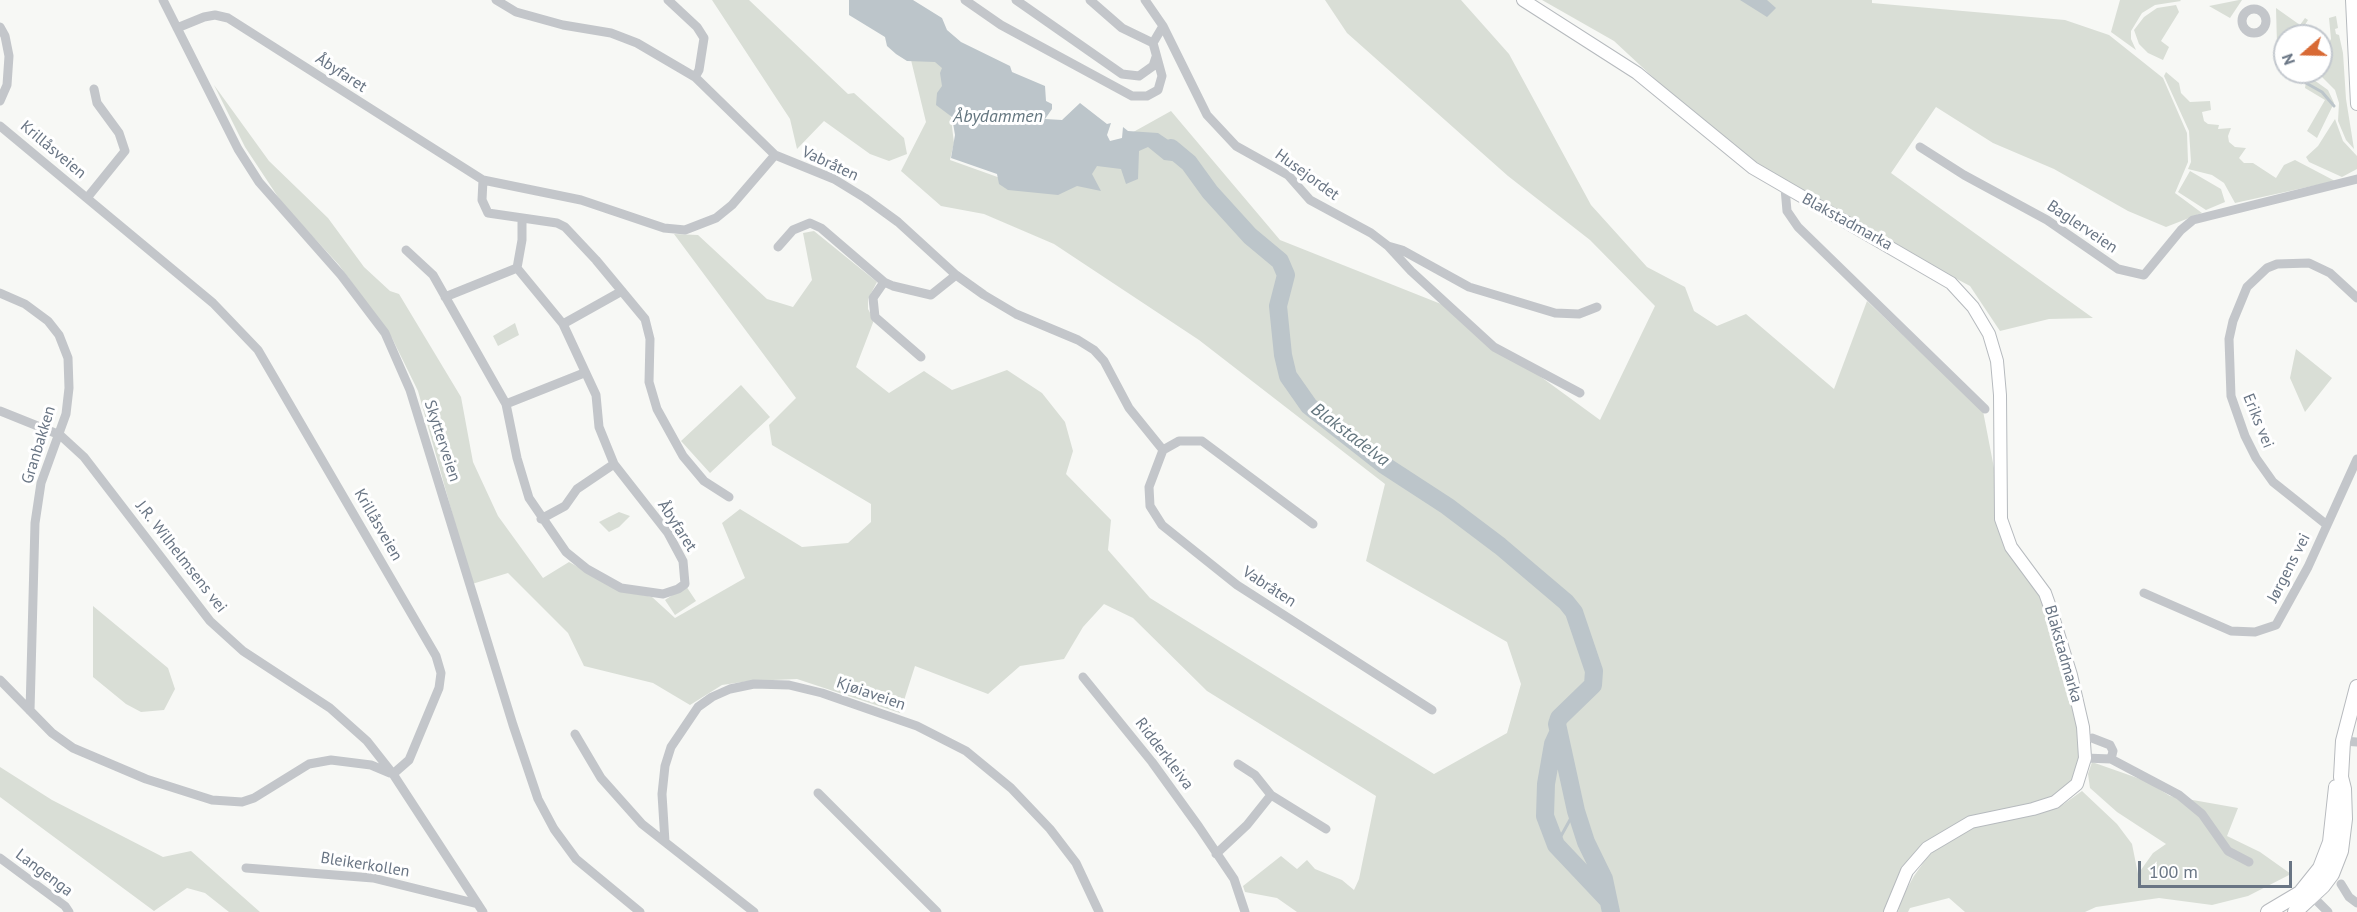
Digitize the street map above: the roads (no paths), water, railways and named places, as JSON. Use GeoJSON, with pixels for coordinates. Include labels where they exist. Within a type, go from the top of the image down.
{"type":"FeatureCollection","features":[{"type":"Feature","properties":{"kind":"main road","name":"Blakstadmarka"},"geometry":{"type":"LineString","coordinates":[[1523,0],[1637,73],[1733,154],[1785,188],[1933,270],[1962,293],[1982,320],[1997,361],[2000,395],[2001,519],[2011,547],[2037,581],[2050,606],[2071,675],[2083,728],[2085,758],[2077,784],[2055,802],[1971,822],[1928,848],[1907,871],[1890,912]]}},
{"type":"Feature","properties":{"kind":"main road"},"geometry":{"type":"LineString","coordinates":[[2352,0],[2357,104]]}},
{"type":"Feature","properties":{"kind":"main road"},"geometry":{"type":"LineString","coordinates":[[2295,912],[2309,893],[2332,874],[2342,845],[2343,741],[2357,687]]}},
{"type":"Feature","properties":{"kind":"main road"},"geometry":{"type":"LineString","coordinates":[[2268,912],[2294,897],[2309,893]]}},
{"type":"Feature","properties":{"kind":"street","name":"Skytterveien"},"geometry":{"type":"LineString","coordinates":[[163,0],[238,149],[259,182],[352,290],[385,333],[410,390],[538,800],[554,829],[576,859],[640,912]]}},
{"type":"Feature","properties":{"kind":"street","name":"Vabråten"},"geometry":{"type":"LineString","coordinates":[[496,0],[516,12],[563,25],[611,33],[637,43],[695,77],[775,155],[834,179],[898,222],[956,276],[1016,314],[1078,340],[1094,350],[1104,361],[1129,408],[1163,450],[1149,487],[1150,506],[1162,525],[1237,585],[1432,710]]}},
{"type":"Feature","properties":{"kind":"street"},"geometry":{"type":"LineString","coordinates":[[668,0],[697,27],[704,38],[699,70],[695,77]]}},
{"type":"Feature","properties":{"kind":"street"},"geometry":{"type":"LineString","coordinates":[[965,0],[1000,25],[1132,96],[1147,96],[1158,90],[1162,76],[1153,43],[1164,26]]}},
{"type":"Feature","properties":{"kind":"street"},"geometry":{"type":"LineString","coordinates":[[1016,0],[1122,74],[1139,76],[1153,66],[1156,57]]}},
{"type":"Feature","properties":{"kind":"street"},"geometry":{"type":"LineString","coordinates":[[1090,0],[1122,28],[1153,43]]}},
{"type":"Feature","properties":{"kind":"street","name":"Husejordet"},"geometry":{"type":"LineString","coordinates":[[1145,0],[1164,26],[1207,115],[1236,146],[1294,180],[1310,200],[1371,233],[1388,246],[1411,271],[1494,346],[1580,393]]}},
{"type":"Feature","properties":{"kind":"street"},"geometry":{"type":"LineString","coordinates":[[2246,12],[2251,0]]}},
{"type":"Feature","properties":{"kind":"street","name":"Åbyfaret"},"geometry":{"type":"LineString","coordinates":[[177,27],[215,15],[228,18],[483,180],[542,190],[663,228],[685,230],[716,218],[732,205],[775,155]]}},
{"type":"Feature","properties":{"kind":"street"},"geometry":{"type":"LineString","coordinates":[[0,27],[5,36],[9,56],[7,85],[0,101]]}},
{"type":"Feature","properties":{"kind":"street","name":"Krillåsveien"},"geometry":{"type":"LineString","coordinates":[[87,198],[125,152],[118,133],[97,103],[94,89]]}},
{"type":"Feature","properties":{"kind":"street","name":"Krillåsveien"},"geometry":{"type":"LineString","coordinates":[[0,126],[213,303],[258,350],[436,656],[441,673],[439,688],[409,760],[393,774]]}},
{"type":"Feature","properties":{"kind":"street","name":"Baglerveien"},"geometry":{"type":"LineString","coordinates":[[1920,147],[1964,175],[2047,219],[2118,269],[2144,274],[2181,230],[2193,220],[2357,179]]}},
{"type":"Feature","properties":{"kind":"street"},"geometry":{"type":"LineString","coordinates":[[483,180],[482,200],[488,213],[557,223],[565,227],[645,319],[649,332],[649,382],[665,428],[683,456],[704,481],[729,497]]}},
{"type":"Feature","properties":{"kind":"street","name":"Blakstadmarka"},"geometry":{"type":"LineString","coordinates":[[1785,188],[1786,211],[1798,227],[1985,408]]}},
{"type":"Feature","properties":{"kind":"street"},"geometry":{"type":"LineString","coordinates":[[445,297],[517,268],[522,240],[522,219]]}},
{"type":"Feature","properties":{"kind":"street"},"geometry":{"type":"LineString","coordinates":[[778,247],[793,230],[810,223],[821,228],[884,282],[906,291],[931,295],[956,276]]}},
{"type":"Feature","properties":{"kind":"street","name":"Husejordet"},"geometry":{"type":"LineString","coordinates":[[1388,246],[1402,250],[1469,287],[1509,300],[1567,314],[1579,314],[1597,307]]}},
{"type":"Feature","properties":{"kind":"street","name":"Åbyfaret"},"geometry":{"type":"LineString","coordinates":[[406,250],[433,275],[506,404],[529,498],[541,519],[572,559],[621,588],[663,594],[685,584],[683,561],[668,533],[614,464],[599,427],[596,395],[563,324],[517,268]]}},
{"type":"Feature","properties":{"kind":"street","name":"Eriks vei"},"geometry":{"type":"LineString","coordinates":[[2327,525],[2273,482],[2256,458],[2245,436],[2231,396],[2228,357],[2231,325],[2247,287],[2267,268],[2277,264],[2309,263],[2330,273],[2357,298]]}},
{"type":"Feature","properties":{"kind":"street"},"geometry":{"type":"LineString","coordinates":[[884,282],[873,298],[875,316],[921,357]]}},
{"type":"Feature","properties":{"kind":"street"},"geometry":{"type":"LineString","coordinates":[[563,324],[622,291]]}},
{"type":"Feature","properties":{"kind":"street","name":"Granbakken"},"geometry":{"type":"LineString","coordinates":[[0,293],[25,304],[48,321],[59,335],[68,358],[69,388],[60,435],[41,483],[35,523],[30,711]]}},
{"type":"Feature","properties":{"kind":"street"},"geometry":{"type":"LineString","coordinates":[[506,404],[584,373]]}},
{"type":"Feature","properties":{"kind":"street","name":"J.R. Wilhelmsens vei"},"geometry":{"type":"LineString","coordinates":[[0,411],[60,435],[84,457],[210,621],[243,651],[330,708],[367,741],[393,774]]}},
{"type":"Feature","properties":{"kind":"street"},"geometry":{"type":"LineString","coordinates":[[1163,450],[1179,441],[1202,441],[1313,524]]}},
{"type":"Feature","properties":{"kind":"street","name":"Jørgens vei"},"geometry":{"type":"LineString","coordinates":[[2144,593],[2231,631],[2266,630],[2276,625],[2289,605],[2357,459]]}},
{"type":"Feature","properties":{"kind":"street"},"geometry":{"type":"LineString","coordinates":[[541,519],[565,506],[577,489],[614,464]]}},
{"type":"Feature","properties":{"kind":"street","name":"Ridderkleiva"},"geometry":{"type":"LineString","coordinates":[[1083,677],[1152,762],[1234,879],[1245,912]]}},
{"type":"Feature","properties":{"kind":"street"},"geometry":{"type":"LineString","coordinates":[[0,680],[30,711],[73,748],[146,779],[232,804],[254,798],[309,764],[332,760],[371,765],[393,774],[480,908]]}},
{"type":"Feature","properties":{"kind":"street","name":"Kjøiaveien"},"geometry":{"type":"LineString","coordinates":[[665,842],[662,794],[665,766],[670,747],[698,708],[712,697],[730,689],[754,684],[789,685],[917,726],[966,750],[1011,788],[1050,829],[1076,863],[1099,912]]}},
{"type":"Feature","properties":{"kind":"street"},"geometry":{"type":"LineString","coordinates":[[574,734],[609,787],[642,824],[754,912]]}},
{"type":"Feature","properties":{"kind":"street"},"geometry":{"type":"LineString","coordinates":[[2092,738],[2110,745],[2113,751],[2111,759]]}},
{"type":"Feature","properties":{"kind":"street"},"geometry":{"type":"LineString","coordinates":[[2343,741],[2357,742]]}},
{"type":"Feature","properties":{"kind":"street"},"geometry":{"type":"LineString","coordinates":[[2085,758],[2111,759],[2179,795],[2202,814],[2228,851],[2249,862]]}},
{"type":"Feature","properties":{"kind":"street"},"geometry":{"type":"LineString","coordinates":[[1238,764],[1255,776],[1271,795],[1326,829]]}},
{"type":"Feature","properties":{"kind":"street"},"geometry":{"type":"LineString","coordinates":[[818,793],[936,912]]}},
{"type":"Feature","properties":{"kind":"street"},"geometry":{"type":"LineString","coordinates":[[1216,854],[1247,825],[1271,795]]}},
{"type":"Feature","properties":{"kind":"street","name":"Langenga"},"geometry":{"type":"LineString","coordinates":[[0,858],[65,906],[69,912]]}},
{"type":"Feature","properties":{"kind":"street","name":"Bleikerkollen"},"geometry":{"type":"LineString","coordinates":[[246,868],[373,878],[480,908]]}},
{"type":"Feature","properties":{"kind":"street"},"geometry":{"type":"LineString","coordinates":[[2341,884],[2349,897],[2357,903]]}},
{"type":"Feature","properties":{"kind":"street"},"geometry":{"type":"LineString","coordinates":[[2309,893],[2328,912]]}},
{"type":"Feature","properties":{"kind":"water","name":"Åbydammen"},"geometry":{"type":"Polygon","coordinates":[[[849,0],[913,0],[942,18],[947,30],[961,42],[1010,66],[1012,72],[1045,86],[1046,101],[1052,104],[1052,109],[1045,119],[1062,120],[1080,103],[1107,124],[1111,123],[1107,135],[1110,141],[1122,138],[1123,127],[1128,131],[1158,133],[1186,152],[1188,170],[1180,162],[1164,160],[1148,147],[1139,151],[1138,179],[1126,184],[1121,169],[1097,166],[1092,174],[1101,191],[1077,186],[1058,195],[1008,190],[999,184],[997,174],[951,158],[955,135],[952,117],[936,105],[937,93],[942,86],[940,73],[942,68],[935,62],[907,61],[896,54],[887,46],[885,37],[849,15],[849,0]]]}},
{"type":"Feature","properties":{"kind":"water"},"geometry":{"type":"Polygon","coordinates":[[[1740,0],[1767,0],[1776,8],[1767,17],[1740,0]]]}},
{"type":"Feature","properties":{"kind":"waterway"},"geometry":{"type":"LineString","coordinates":[[2308,84],[2322,92],[2334,106]]}},
{"type":"Feature","properties":{"kind":"waterway","name":"Blakstadelva"},"geometry":{"type":"LineString","coordinates":[[1171,148],[1189,163],[1210,192],[1250,236],[1280,261],[1286,275],[1278,306],[1283,355],[1288,376],[1309,406],[1384,465],[1447,506],[1500,546],[1566,602],[1574,612],[1594,671],[1593,685],[1559,718],[1557,724],[1576,811],[1586,842],[1604,879],[1611,912]]}},
{"type":"Feature","properties":{"kind":"waterway"},"geometry":{"type":"LineString","coordinates":[[1558,733],[1553,744],[1546,784],[1545,816],[1556,845],[1607,899]]}},
{"type":"Feature","properties":{"kind":"waterway"},"geometry":{"type":"LineString","coordinates":[[1556,845],[1576,809]]}},
{"type":"Feature","properties":{"kind":"waterway","name":"Blakstadelva"},"geometry":{"type":"LineString","coordinates":[[1611,909],[1616,912]]}}]}
